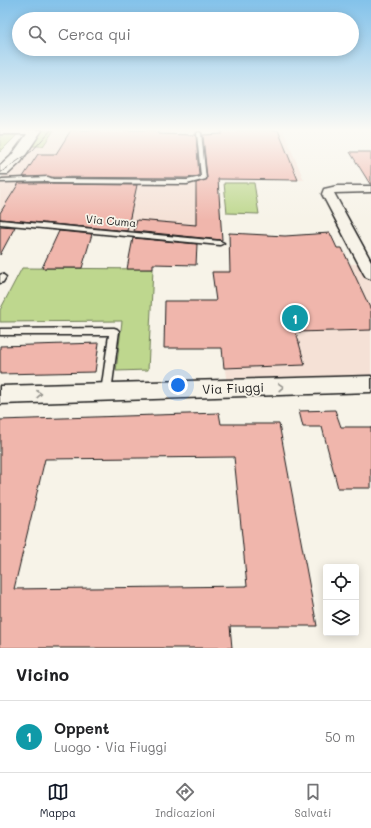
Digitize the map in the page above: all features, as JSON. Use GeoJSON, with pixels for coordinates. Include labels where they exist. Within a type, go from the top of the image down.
{"type":"FeatureCollection","features":[{"type":"Feature","properties":{"kind":"street"},"geometry":{"type":"LineString","coordinates":[[371,189],[337,189],[328,191],[328,194],[371,274]]}},
{"type":"Feature","properties":{"kind":"street","name":"Via Fiuggi"},"geometry":{"type":"LineString","coordinates":[[0,395],[371,384]]}},
{"type":"Feature","properties":{"kind":"lane"},"geometry":{"type":"LineString","coordinates":[[5,166],[48,179],[187,182],[204,178],[202,160]]}},
{"type":"Feature","properties":{"kind":"lane","name":"Via Cuma"},"geometry":{"type":"LineString","coordinates":[[0,222],[220,243]]}},
{"type":"Feature","properties":{"kind":"lane"},"geometry":{"type":"LineString","coordinates":[[0,332],[114,331],[106,392]]}},
{"type":"Feature","properties":{"kind":"shaded area"},"geometry":{"type":"Polygon","coordinates":[[[14,160],[296,160],[304,180],[219,180],[220,241],[0,222],[0,181],[14,160]]]}},
{"type":"Feature","properties":{"kind":"shaded area"},"geometry":{"type":"Polygon","coordinates":[[[315,263],[363,264],[371,280],[371,381],[227,385],[212,270],[317,271],[315,263]]]}},
{"type":"Feature","properties":{"kind":"green space"},"geometry":{"type":"Polygon","coordinates":[[[224,183],[254,183],[259,214],[227,213],[224,183]]]}},
{"type":"Feature","properties":{"kind":"green space"},"geometry":{"type":"Polygon","coordinates":[[[22,268],[153,269],[148,370],[116,371],[122,321],[0,322],[0,310],[22,268]]]}},
{"type":"Feature","properties":{"kind":"building"},"geometry":{"type":"Polygon","coordinates":[[[34,160],[198,160],[199,176],[187,178],[23,177],[34,160]]]}},
{"type":"Feature","properties":{"kind":"building"},"geometry":{"type":"Polygon","coordinates":[[[205,160],[290,160],[298,180],[218,179],[222,240],[134,231],[137,220],[196,225],[196,183],[207,179],[205,160]]]}},
{"type":"Feature","properties":{"kind":"building"},"geometry":{"type":"Polygon","coordinates":[[[355,160],[371,160],[370,184],[355,160]]]}},
{"type":"Feature","properties":{"kind":"building"},"geometry":{"type":"Polygon","coordinates":[[[19,183],[137,185],[127,231],[0,219],[0,213],[19,183]]]}},
{"type":"Feature","properties":{"kind":"building"},"geometry":{"type":"Polygon","coordinates":[[[0,226],[15,227],[0,255],[0,226]]]}},
{"type":"Feature","properties":{"kind":"building"},"geometry":{"type":"Polygon","coordinates":[[[59,231],[92,234],[82,268],[42,268],[59,231]]]}},
{"type":"Feature","properties":{"kind":"building"},"geometry":{"type":"Polygon","coordinates":[[[229,233],[285,236],[330,233],[337,248],[342,248],[371,310],[371,330],[296,332],[305,365],[224,368],[222,348],[164,348],[165,301],[216,301],[212,272],[230,272],[229,233]]]}},
{"type":"Feature","properties":{"kind":"building"},"geometry":{"type":"Polygon","coordinates":[[[133,238],[197,244],[196,265],[153,264],[153,269],[127,269],[133,238]]]}},
{"type":"Feature","properties":{"kind":"building"},"geometry":{"type":"Polygon","coordinates":[[[99,343],[95,372],[0,374],[0,346],[99,343]]]}},
{"type":"Feature","properties":{"kind":"building"},"geometry":{"type":"Polygon","coordinates":[[[335,410],[341,427],[371,427],[371,488],[338,488],[322,427],[303,427],[299,411],[335,410]]]}},
{"type":"Feature","properties":{"kind":"building"},"geometry":{"type":"Polygon","coordinates":[[[219,413],[221,424],[279,424],[317,626],[230,626],[232,648],[0,648],[0,420],[219,413]],[[234,457],[45,459],[14,589],[247,586],[234,457]]]}},
{"type":"Feature","properties":{"kind":"tram line"},"geometry":{"type":"LineString","coordinates":[[0,173],[19,160]]}},
{"type":"Feature","properties":{"kind":"place","name":"Oppent"},"geometry":{"type":"Point","coordinates":[295,318]}}]}
